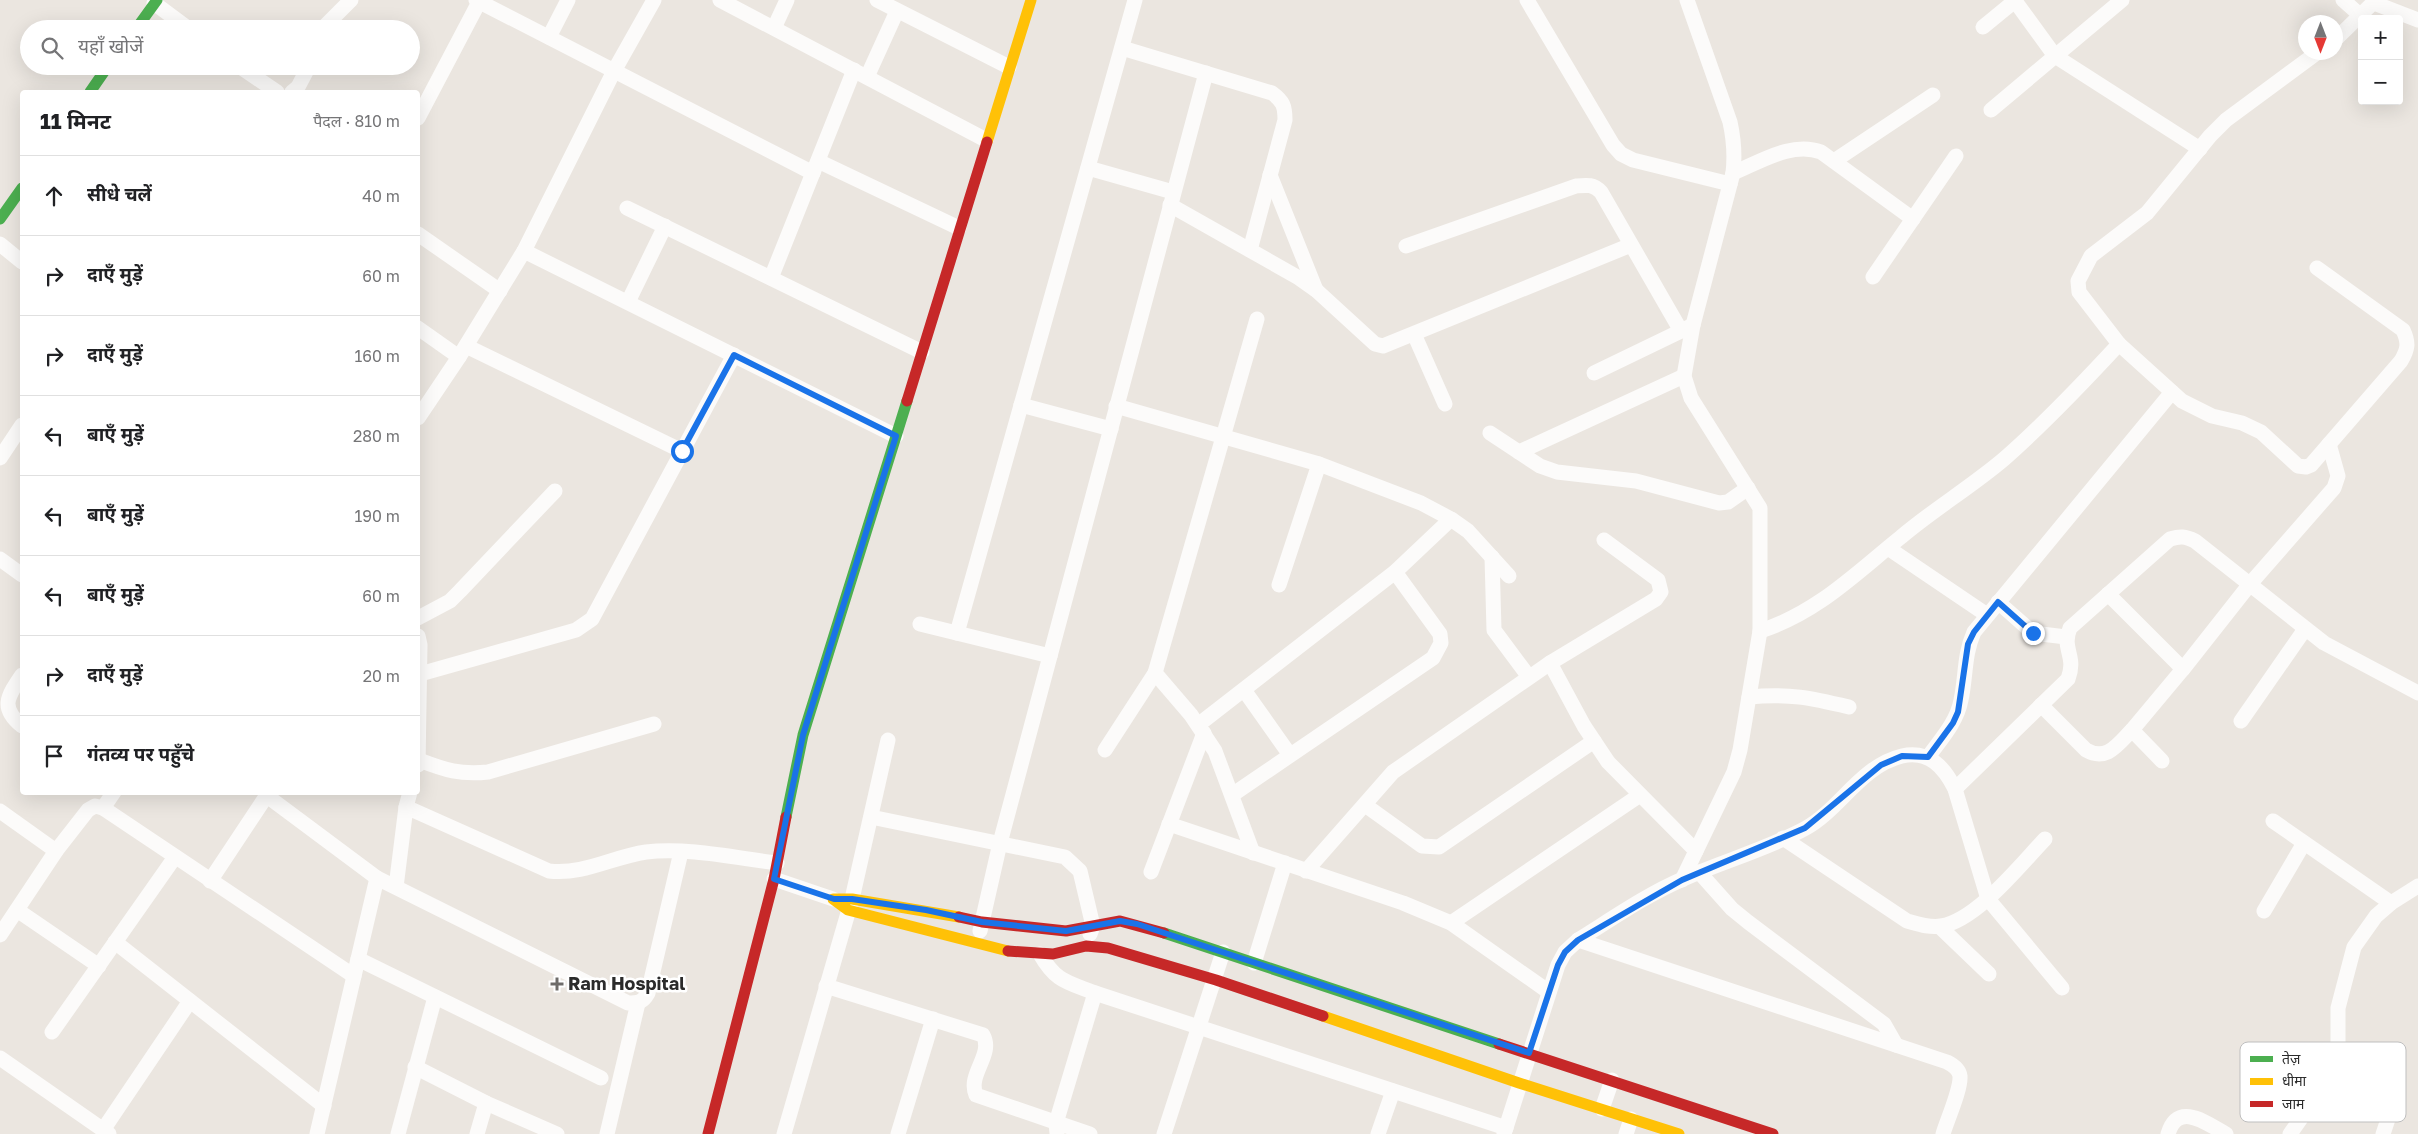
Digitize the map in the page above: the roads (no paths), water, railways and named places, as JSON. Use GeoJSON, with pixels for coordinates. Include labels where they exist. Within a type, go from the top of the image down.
{"type":"FeatureCollection","features":[{"type":"Feature","properties":{"kind":"street"},"geometry":{"type":"LineString","coordinates":[[331,20],[351,0]]}},
{"type":"Feature","properties":{"kind":"street"},"geometry":{"type":"LineString","coordinates":[[548,37],[568,0]]}},
{"type":"Feature","properties":{"kind":"street"},"geometry":{"type":"LineString","coordinates":[[420,415],[463,352],[524,251],[614,71],[654,0]]}},
{"type":"Feature","properties":{"kind":"street"},"geometry":{"type":"LineString","coordinates":[[720,0],[986,140]]}},
{"type":"Feature","properties":{"kind":"street"},"geometry":{"type":"LineString","coordinates":[[774,28],[788,0]]}},
{"type":"Feature","properties":{"kind":"street"},"geometry":{"type":"LineString","coordinates":[[877,0],[1009,67]]}},
{"type":"Feature","properties":{"kind":"street"},"geometry":{"type":"LineString","coordinates":[[708,1134],[774,879],[803,735],[986,140],[1031,0]]}},
{"type":"Feature","properties":{"kind":"street"},"geometry":{"type":"LineString","coordinates":[[957,633],[1135,0]]}},
{"type":"Feature","properties":{"kind":"street"},"geometry":{"type":"LineString","coordinates":[[1527,0],[1609,138],[1621,154],[1633,160],[1731,178],[1790,150],[1802,148],[1821,152],[1913,219]]}},
{"type":"Feature","properties":{"kind":"street"},"geometry":{"type":"LineString","coordinates":[[1682,880],[1734,772],[1760,631],[1761,519],[1760,508],[1691,398],[1684,376],[1687,328],[1731,178],[1734,141],[1730,122],[1687,0]]}},
{"type":"Feature","properties":{"kind":"street"},"geometry":{"type":"LineString","coordinates":[[1983,27],[2016,0],[2056,56],[2200,148]]}},
{"type":"Feature","properties":{"kind":"street"},"geometry":{"type":"LineString","coordinates":[[1991,110],[2122,0]]}},
{"type":"Feature","properties":{"kind":"street"},"geometry":{"type":"LineString","coordinates":[[2343,0],[2360,15]]}},
{"type":"Feature","properties":{"kind":"street"},"geometry":{"type":"LineString","coordinates":[[420,114],[477,1],[614,71],[816,167],[959,228]]}},
{"type":"Feature","properties":{"kind":"street"},"geometry":{"type":"LineString","coordinates":[[143,20],[156,2],[178,20]]}},
{"type":"Feature","properties":{"kind":"street"},"geometry":{"type":"LineString","coordinates":[[2362,15],[2375,2],[2418,20]]}},
{"type":"Feature","properties":{"kind":"street"},"geometry":{"type":"LineString","coordinates":[[771,278],[816,167],[861,74],[898,10]]}},
{"type":"Feature","properties":{"kind":"street"},"geometry":{"type":"LineString","coordinates":[[2343,33],[2358,19]]}},
{"type":"Feature","properties":{"kind":"street"},"geometry":{"type":"LineString","coordinates":[[1122,48],[1272,93],[1282,100],[1285,109],[1285,120],[1250,250]]}},
{"type":"Feature","properties":{"kind":"street"},"geometry":{"type":"LineString","coordinates":[[2307,60],[2226,120],[2200,148],[2147,213],[2090,256],[2078,281],[2079,292],[2120,344],[2182,402],[2212,416],[2242,423],[2261,432],[2298,466],[2306,468],[2311,465],[2401,361],[2413,355],[2403,330],[2317,268]]}},
{"type":"Feature","properties":{"kind":"street"},"geometry":{"type":"LineString","coordinates":[[977,944],[1000,844],[1206,74]]}},
{"type":"Feature","properties":{"kind":"street"},"geometry":{"type":"LineString","coordinates":[[91,90],[102,75]]}},
{"type":"Feature","properties":{"kind":"street"},"geometry":{"type":"LineString","coordinates":[[251,75],[270,90]]}},
{"type":"Feature","properties":{"kind":"street"},"geometry":{"type":"LineString","coordinates":[[294,90],[304,75]]}},
{"type":"Feature","properties":{"kind":"street"},"geometry":{"type":"LineString","coordinates":[[1834,161],[1934,95]]}},
{"type":"Feature","properties":{"kind":"street"},"geometry":{"type":"LineString","coordinates":[[1873,278],[1956,156]]}},
{"type":"Feature","properties":{"kind":"street"},"geometry":{"type":"LineString","coordinates":[[1088,168],[1172,198],[1250,250],[1316,290],[1375,344],[1383,346],[1631,245]]}},
{"type":"Feature","properties":{"kind":"street"},"geometry":{"type":"LineString","coordinates":[[1270,175],[1316,290]]}},
{"type":"Feature","properties":{"kind":"street"},"geometry":{"type":"LineString","coordinates":[[1406,246],[1576,186],[1588,184],[1596,187],[1601,192],[1631,245],[1687,328]]}},
{"type":"Feature","properties":{"kind":"street"},"geometry":{"type":"LineString","coordinates":[[0,219],[20,191]]}},
{"type":"Feature","properties":{"kind":"street"},"geometry":{"type":"LineString","coordinates":[[626,208],[922,352]]}},
{"type":"Feature","properties":{"kind":"street"},"geometry":{"type":"LineString","coordinates":[[628,302],[665,226]]}},
{"type":"Feature","properties":{"kind":"street"},"geometry":{"type":"LineString","coordinates":[[420,235],[500,291]]}},
{"type":"Feature","properties":{"kind":"street"},"geometry":{"type":"LineString","coordinates":[[0,244],[20,260]]}},
{"type":"Feature","properties":{"kind":"street"},"geometry":{"type":"LineString","coordinates":[[524,251],[896,436]]}},
{"type":"Feature","properties":{"kind":"street"},"geometry":{"type":"LineString","coordinates":[[1105,750],[1155,673],[1257,319]]}},
{"type":"Feature","properties":{"kind":"street"},"geometry":{"type":"LineString","coordinates":[[1594,373],[1687,328]]}},
{"type":"Feature","properties":{"kind":"street"},"geometry":{"type":"LineString","coordinates":[[420,329],[463,352],[682,451]]}},
{"type":"Feature","properties":{"kind":"street"},"geometry":{"type":"LineString","coordinates":[[1414,334],[1445,404]]}},
{"type":"Feature","properties":{"kind":"street"},"geometry":{"type":"LineString","coordinates":[[1760,631],[1781,624],[1810,610],[2004,459],[2045,422],[2120,344]]}},
{"type":"Feature","properties":{"kind":"street"},"geometry":{"type":"LineString","coordinates":[[420,645],[420,674],[576,630],[585,625],[592,618],[734,355]]}},
{"type":"Feature","properties":{"kind":"street"},"geometry":{"type":"LineString","coordinates":[[1519,452],[1684,376]]}},
{"type":"Feature","properties":{"kind":"street"},"geometry":{"type":"LineString","coordinates":[[1928,757],[1953,723],[1958,712],[1968,644],[1987,615],[2172,392]]}},
{"type":"Feature","properties":{"kind":"street"},"geometry":{"type":"LineString","coordinates":[[1021,405],[1111,429]]}},
{"type":"Feature","properties":{"kind":"street"},"geometry":{"type":"LineString","coordinates":[[1116,406],[1319,464],[1420,503],[1451,519],[1468,531],[1509,576]]}},
{"type":"Feature","properties":{"kind":"street"},"geometry":{"type":"LineString","coordinates":[[0,458],[20,428]]}},
{"type":"Feature","properties":{"kind":"street"},"geometry":{"type":"LineString","coordinates":[[1490,433],[1540,466],[1557,472],[1636,481],[1710,502],[1728,502],[1748,488]]}},
{"type":"Feature","properties":{"kind":"street"},"geometry":{"type":"LineString","coordinates":[[2042,706],[2086,750],[2100,756],[2109,753],[2132,730],[2250,584],[2337,482],[2338,476],[2329,444]]}},
{"type":"Feature","properties":{"kind":"street"},"geometry":{"type":"LineString","coordinates":[[1279,585],[1319,464]]}},
{"type":"Feature","properties":{"kind":"street"},"geometry":{"type":"LineString","coordinates":[[420,617],[450,601],[555,491]]}},
{"type":"Feature","properties":{"kind":"street"},"geometry":{"type":"LineString","coordinates":[[1151,872],[1170,824],[1201,729],[1244,690],[1395,572],[1451,519]]}},
{"type":"Feature","properties":{"kind":"street"},"geometry":{"type":"LineString","coordinates":[[1954,789],[2068,679],[2072,669],[2072,659],[2066,637],[2070,628],[2170,540],[2179,537],[2195,541],[2305,630],[2339,652],[2418,693]]}},
{"type":"Feature","properties":{"kind":"street"},"geometry":{"type":"LineString","coordinates":[[1306,870],[1393,772],[1550,663],[1656,599],[1661,592],[1658,580],[1604,540]]}},
{"type":"Feature","properties":{"kind":"street"},"geometry":{"type":"LineString","coordinates":[[1888,548],[1987,615]]}},
{"type":"Feature","properties":{"kind":"street"},"geometry":{"type":"LineString","coordinates":[[1492,557],[1494,630],[1529,677]]}},
{"type":"Feature","properties":{"kind":"street"},"geometry":{"type":"LineString","coordinates":[[0,558],[20,573]]}},
{"type":"Feature","properties":{"kind":"street"},"geometry":{"type":"LineString","coordinates":[[1232,795],[1433,658],[1438,650],[1440,634],[1395,572]]}},
{"type":"Feature","properties":{"kind":"street"},"geometry":{"type":"LineString","coordinates":[[2108,594],[2183,669]]}},
{"type":"Feature","properties":{"kind":"street"},"geometry":{"type":"LineString","coordinates":[[1998,602],[2033,633],[2066,637]]}},
{"type":"Feature","properties":{"kind":"street"},"geometry":{"type":"LineString","coordinates":[[920,624],[1050,656]]}},
{"type":"Feature","properties":{"kind":"street"},"geometry":{"type":"LineString","coordinates":[[2242,721],[2305,630]]}},
{"type":"Feature","properties":{"kind":"street"},"geometry":{"type":"LineString","coordinates":[[1550,663],[1608,762],[1696,851]]}},
{"type":"Feature","properties":{"kind":"street"},"geometry":{"type":"LineString","coordinates":[[1155,673],[1201,729],[1215,751],[1253,853]]}},
{"type":"Feature","properties":{"kind":"street"},"geometry":{"type":"LineString","coordinates":[[20,678],[4,701],[6,712],[20,725]]}},
{"type":"Feature","properties":{"kind":"street"},"geometry":{"type":"LineString","coordinates":[[1244,690],[1290,755]]}},
{"type":"Feature","properties":{"kind":"street"},"geometry":{"type":"LineString","coordinates":[[1749,697],[1774,695],[1804,696],[1849,707]]}},
{"type":"Feature","properties":{"kind":"street"},"geometry":{"type":"LineString","coordinates":[[420,763],[451,772],[470,774],[488,772],[654,724]]}},
{"type":"Feature","properties":{"kind":"street"},"geometry":{"type":"LineString","coordinates":[[2132,730],[2162,761]]}},
{"type":"Feature","properties":{"kind":"street"},"geometry":{"type":"LineString","coordinates":[[784,1134],[850,905],[888,740]]}},
{"type":"Feature","properties":{"kind":"street"},"geometry":{"type":"LineString","coordinates":[[1365,804],[1422,846],[1439,848],[1594,741]]}},
{"type":"Feature","properties":{"kind":"street"},"geometry":{"type":"LineString","coordinates":[[1040,954],[1057,977],[1096,993],[1393,1091],[1505,1131],[1549,992],[1565,952],[1578,940],[1682,880],[1805,828],[1881,765],[1902,756],[1928,757],[1941,766],[1954,789],[1988,899],[2062,988]]}},
{"type":"Feature","properties":{"kind":"street"},"geometry":{"type":"LineString","coordinates":[[104,808],[112,795]]}},
{"type":"Feature","properties":{"kind":"street"},"geometry":{"type":"LineString","coordinates":[[210,881],[267,795]]}},
{"type":"Feature","properties":{"kind":"street"},"geometry":{"type":"LineString","coordinates":[[269,795],[378,878],[628,1003],[638,1003],[644,1000],[648,993],[681,852]]}},
{"type":"Feature","properties":{"kind":"street"},"geometry":{"type":"LineString","coordinates":[[1451,924],[1640,795]]}},
{"type":"Feature","properties":{"kind":"street"},"geometry":{"type":"LineString","coordinates":[[396,887],[408,800],[549,870],[566,873],[586,870],[645,852],[666,850],[777,863]]}},
{"type":"Feature","properties":{"kind":"street"},"geometry":{"type":"LineString","coordinates":[[0,935],[56,851],[88,810],[95,806],[104,808],[354,976]]}},
{"type":"Feature","properties":{"kind":"street"},"geometry":{"type":"LineString","coordinates":[[0,811],[56,851]]}},
{"type":"Feature","properties":{"kind":"street"},"geometry":{"type":"LineString","coordinates":[[871,817],[1065,857],[1080,872],[1093,926],[1086,946]]}},
{"type":"Feature","properties":{"kind":"street"},"geometry":{"type":"LineString","coordinates":[[2273,821],[2391,903]]}},
{"type":"Feature","properties":{"kind":"street"},"geometry":{"type":"LineString","coordinates":[[1170,824],[1403,903],[1451,924],[1549,992]]}},
{"type":"Feature","properties":{"kind":"street"},"geometry":{"type":"LineString","coordinates":[[1784,838],[1907,921],[1922,926],[1940,927],[1954,922],[1988,899],[2045,839]]}},
{"type":"Feature","properties":{"kind":"street"},"geometry":{"type":"LineString","coordinates":[[2264,911],[2304,842]]}},
{"type":"Feature","properties":{"kind":"street"},"geometry":{"type":"LineString","coordinates":[[52,1032],[175,857]]}},
{"type":"Feature","properties":{"kind":"street"},"geometry":{"type":"LineString","coordinates":[[1254,963],[1285,863]]}},
{"type":"Feature","properties":{"kind":"street"},"geometry":{"type":"LineString","coordinates":[[1699,872],[1732,909],[1884,1024],[1896,1045]]}},
{"type":"Feature","properties":{"kind":"street"},"geometry":{"type":"LineString","coordinates":[[317,1134],[378,878]]}},
{"type":"Feature","properties":{"kind":"street"},"geometry":{"type":"LineString","coordinates":[[774,879],[850,905],[977,944],[1009,951],[1040,954],[1065,952],[1086,946],[1108,948],[1216,980],[1519,1083],[1679,1134]]}},
{"type":"Feature","properties":{"kind":"street"},"geometry":{"type":"LineString","coordinates":[[2338,1042],[2338,1008],[2354,947],[2376,916],[2391,903],[2418,886]]}},
{"type":"Feature","properties":{"kind":"street"},"geometry":{"type":"LineString","coordinates":[[850,905],[1066,931],[1120,921],[1128,922],[1612,1080],[1767,1133]]}},
{"type":"Feature","properties":{"kind":"street"},"geometry":{"type":"LineString","coordinates":[[17,910],[99,966]]}},
{"type":"Feature","properties":{"kind":"street"},"geometry":{"type":"LineString","coordinates":[[1940,927],[1989,974]]}},
{"type":"Feature","properties":{"kind":"street"},"geometry":{"type":"LineString","coordinates":[[1578,940],[1955,1066],[1960,1075],[1959,1084],[1942,1134]]}},
{"type":"Feature","properties":{"kind":"street"},"geometry":{"type":"LineString","coordinates":[[116,942],[324,1106]]}},
{"type":"Feature","properties":{"kind":"street"},"geometry":{"type":"LineString","coordinates":[[1164,1134],[1216,980],[1223,952]]}},
{"type":"Feature","properties":{"kind":"street"},"geometry":{"type":"LineString","coordinates":[[358,959],[601,1078]]}},
{"type":"Feature","properties":{"kind":"street"},"geometry":{"type":"LineString","coordinates":[[826,986],[983,1035],[986,1041],[986,1048],[973,1083],[976,1095],[1056,1128],[1090,1134]]}},
{"type":"Feature","properties":{"kind":"street"},"geometry":{"type":"LineString","coordinates":[[1056,1128],[1096,993]]}},
{"type":"Feature","properties":{"kind":"street"},"geometry":{"type":"LineString","coordinates":[[398,1134],[435,997]]}},
{"type":"Feature","properties":{"kind":"street"},"geometry":{"type":"LineString","coordinates":[[0,1058],[106,1132],[190,1001]]}},
{"type":"Feature","properties":{"kind":"street"},"geometry":{"type":"LineString","coordinates":[[607,1134],[638,1003]]}},
{"type":"Feature","properties":{"kind":"street"},"geometry":{"type":"LineString","coordinates":[[898,1134],[933,1019]]}},
{"type":"Feature","properties":{"kind":"street"},"geometry":{"type":"LineString","coordinates":[[415,1067],[486,1103],[557,1134]]}},
{"type":"Feature","properties":{"kind":"street"},"geometry":{"type":"LineString","coordinates":[[1602,1110],[1612,1080]]}},
{"type":"Feature","properties":{"kind":"street"},"geometry":{"type":"LineString","coordinates":[[1378,1134],[1393,1091]]}},
{"type":"Feature","properties":{"kind":"street"},"geometry":{"type":"LineString","coordinates":[[477,1134],[486,1103]]}},
{"type":"Feature","properties":{"kind":"street"},"geometry":{"type":"LineString","coordinates":[[2168,1134],[2174,1120],[2188,1117],[2200,1119],[2226,1134]]}},
{"type":"Feature","properties":{"kind":"street"},"geometry":{"type":"LineString","coordinates":[[1626,1134],[1631,1119]]}},
{"type":"Feature","properties":{"kind":"street"},"geometry":{"type":"LineString","coordinates":[[2290,1134],[2298,1122]]}},
{"type":"Feature","properties":{"kind":"street"},"geometry":{"type":"LineString","coordinates":[[2383,1134],[2387,1122]]}},
{"type":"Feature","properties":{"kind":"place","name":"Ram Hospital"},"geometry":{"type":"Point","coordinates":[557,984]}}]}
